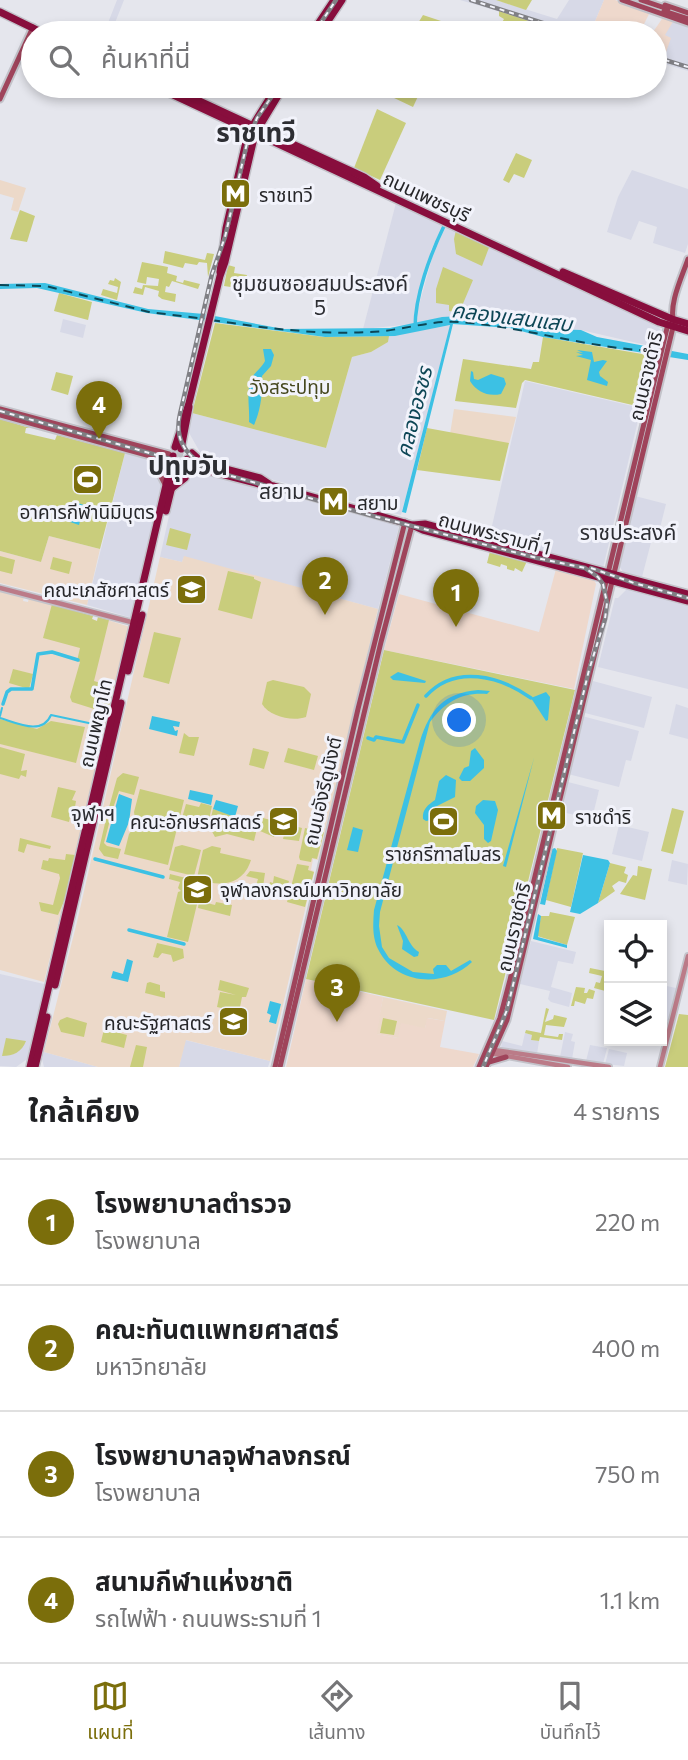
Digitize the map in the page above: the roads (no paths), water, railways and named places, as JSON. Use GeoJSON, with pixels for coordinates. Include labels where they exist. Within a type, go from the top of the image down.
{"type":"FeatureCollection","features":[{"type":"Feature","properties":{"kind":"main road"},"geometry":{"type":"LineString","coordinates":[[320,21],[334,0]]}},
{"type":"Feature","properties":{"kind":"main road"},"geometry":{"type":"LineString","coordinates":[[328,21],[342,0]]}},
{"type":"Feature","properties":{"kind":"main road"},"geometry":{"type":"LineString","coordinates":[[622,0],[688,18]]}},
{"type":"Feature","properties":{"kind":"main road"},"geometry":{"type":"LineString","coordinates":[[632,0],[688,18]]}},
{"type":"Feature","properties":{"kind":"main road"},"geometry":{"type":"LineString","coordinates":[[641,0],[688,18]]}},
{"type":"Feature","properties":{"kind":"main road"},"geometry":{"type":"LineString","coordinates":[[652,0],[688,18]]}},
{"type":"Feature","properties":{"kind":"main road"},"geometry":{"type":"LineString","coordinates":[[0,12],[21,22]]}},
{"type":"Feature","properties":{"kind":"main road"},"geometry":{"type":"LineString","coordinates":[[0,99],[21,53]]}},
{"type":"Feature","properties":{"kind":"main road","name":"ถนนเพชรบุรี"},"geometry":{"type":"LineString","coordinates":[[182,98],[228,118]]}},
{"type":"Feature","properties":{"kind":"main road","name":"ถนนเพชรบุรี"},"geometry":{"type":"LineString","coordinates":[[190,98],[239,124],[688,332]]}},
{"type":"Feature","properties":{"kind":"main road","name":"ถนนพญาไท"},"geometry":{"type":"LineString","coordinates":[[30,1067],[36,1063],[208,329],[220,276],[220,256],[249,144],[257,132],[260,117],[270,98]]}},
{"type":"Feature","properties":{"kind":"main road","name":"ถนนพญาไท"},"geometry":{"type":"LineString","coordinates":[[260,117],[275,98]]}},
{"type":"Feature","properties":{"kind":"main road"},"geometry":{"type":"LineString","coordinates":[[260,117],[257,132],[249,144],[239,124],[260,117]]}},
{"type":"Feature","properties":{"kind":"main road","name":"ถนนเพชรบุรี"},"geometry":{"type":"LineString","coordinates":[[371,185],[647,308],[665,317],[666,322]]}},
{"type":"Feature","properties":{"kind":"main road","name":"ถนนราชดำริ"},"geometry":{"type":"LineString","coordinates":[[596,637],[607,577],[668,339],[666,322],[688,259]]}},
{"type":"Feature","properties":{"kind":"main road"},"geometry":{"type":"LineString","coordinates":[[685,323],[673,308],[666,322],[668,339],[688,332]]}},
{"type":"Feature","properties":{"kind":"main road","name":"ถนนเพชรบุรี"},"geometry":{"type":"LineString","coordinates":[[666,322],[685,323]]}},
{"type":"Feature","properties":{"kind":"main road","name":"ถนนพญาไท"},"geometry":{"type":"LineString","coordinates":[[176,458],[189,415],[189,403]]}},
{"type":"Feature","properties":{"kind":"main road","name":"ถนนพระรามที่ 1"},"geometry":{"type":"LineString","coordinates":[[0,409],[259,484],[409,523],[435,534],[607,577]]}},
{"type":"Feature","properties":{"kind":"main road","name":"ถนนพระรามที่ 1"},"geometry":{"type":"LineString","coordinates":[[0,415],[147,455],[176,458]]}},
{"type":"Feature","properties":{"kind":"main road"},"geometry":{"type":"LineString","coordinates":[[147,455],[153,464]]}},
{"type":"Feature","properties":{"kind":"main road"},"geometry":{"type":"LineString","coordinates":[[176,458],[203,466]]}},
{"type":"Feature","properties":{"kind":"main road"},"geometry":{"type":"LineString","coordinates":[[158,471],[169,487],[203,466]]}},
{"type":"Feature","properties":{"kind":"main road","name":"ถนนอังรีดูนังต์"},"geometry":{"type":"LineString","coordinates":[[275,1067],[409,523]]}},
{"type":"Feature","properties":{"kind":"main road"},"geometry":{"type":"LineString","coordinates":[[607,577],[688,594]]}},
{"type":"Feature","properties":{"kind":"main road"},"geometry":{"type":"LineString","coordinates":[[607,577],[688,601]]}},
{"type":"Feature","properties":{"kind":"main road","name":"ถนนราชดำริ"},"geometry":{"type":"LineString","coordinates":[[479,1067],[507,1020],[518,962],[596,637],[607,577]]}},
{"type":"Feature","properties":{"kind":"main road","name":"ถนนอังรีดูนังต์"},"geometry":{"type":"LineString","coordinates":[[281,1067],[282,1045]]}},
{"type":"Feature","properties":{"kind":"main road","name":"ถนนราชดำริ"},"geometry":{"type":"LineString","coordinates":[[488,1065],[490,1051]]}},
{"type":"Feature","properties":{"kind":"main road"},"geometry":{"type":"LineString","coordinates":[[488,1065],[506,1057]]}},
{"type":"Feature","properties":{"kind":"main road"},"geometry":{"type":"LineString","coordinates":[[21,1067],[36,1063]]}},
{"type":"Feature","properties":{"kind":"street"},"geometry":{"type":"LineString","coordinates":[[0,588],[137,624]]}},
{"type":"Feature","properties":{"kind":"street"},"geometry":{"type":"LineString","coordinates":[[660,1067],[688,956]]}},
{"type":"Feature","properties":{"kind":"street"},"geometry":{"type":"LineString","coordinates":[[490,1051],[506,1057],[609,1067]]}},
{"type":"Feature","properties":{"kind":"street"},"geometry":{"type":"LineString","coordinates":[[490,1051],[568,1067]]}},
{"type":"Feature","properties":{"kind":"water"},"geometry":{"type":"Polygon","coordinates":[[[45,283],[148,309],[204,314],[283,329],[390,328],[442,317],[461,316],[552,329],[581,330],[597,337],[688,354],[688,360],[543,337],[510,328],[453,324],[406,513],[402,512],[450,325],[395,336],[325,337],[147,313],[37,288],[0,289],[0,284],[45,283]]]}},
{"type":"Feature","properties":{"kind":"water"},"geometry":{"type":"Polygon","coordinates":[[[263,349],[271,349],[274,355],[271,366],[262,376],[261,400],[254,425],[249,422],[249,390],[252,377],[265,361],[263,349]]]}},
{"type":"Feature","properties":{"kind":"water"},"geometry":{"type":"Polygon","coordinates":[[[577,350],[592,352],[594,362],[607,361],[599,372],[608,382],[607,386],[587,380],[591,360],[576,356],[583,355],[576,352],[583,353],[577,350]]]}},
{"type":"Feature","properties":{"kind":"water"},"geometry":{"type":"Polygon","coordinates":[[[471,371],[474,379],[478,380],[491,374],[504,378],[506,384],[501,394],[487,394],[476,388],[470,381],[471,371]]]}},
{"type":"Feature","properties":{"kind":"water"},"geometry":{"type":"Polygon","coordinates":[[[75,502],[84,505],[79,525],[70,522],[75,502]]]}},
{"type":"Feature","properties":{"kind":"water"},"geometry":{"type":"Polygon","coordinates":[[[398,672],[426,681],[393,680],[390,677],[398,672]]]}},
{"type":"Feature","properties":{"kind":"water"},"geometry":{"type":"Polygon","coordinates":[[[478,690],[490,691],[487,694],[470,695],[455,700],[430,722],[380,912],[382,947],[389,958],[413,972],[434,974],[433,969],[437,965],[446,965],[451,971],[470,960],[472,962],[448,976],[422,979],[396,970],[386,961],[375,940],[374,910],[428,720],[447,699],[478,690]]]}},
{"type":"Feature","properties":{"kind":"water"},"geometry":{"type":"Polygon","coordinates":[[[546,692],[550,697],[546,721],[531,698],[546,692]]]}},
{"type":"Feature","properties":{"kind":"water"},"geometry":{"type":"Polygon","coordinates":[[[152,716],[180,722],[179,727],[173,726],[175,731],[178,730],[177,736],[149,729],[152,716]]]}},
{"type":"Feature","properties":{"kind":"water"},"geometry":{"type":"Polygon","coordinates":[[[475,748],[484,760],[484,768],[470,781],[462,781],[459,778],[464,768],[469,766],[471,751],[475,748]]]}},
{"type":"Feature","properties":{"kind":"water"},"geometry":{"type":"Polygon","coordinates":[[[534,758],[506,867],[503,866],[534,758]]]}},
{"type":"Feature","properties":{"kind":"water"},"geometry":{"type":"Polygon","coordinates":[[[446,775],[456,780],[455,797],[435,807],[431,820],[426,821],[423,819],[425,810],[435,800],[439,781],[446,775]]]}},
{"type":"Feature","properties":{"kind":"water"},"geometry":{"type":"Polygon","coordinates":[[[190,790],[213,795],[211,805],[188,799],[190,790]]]}},
{"type":"Feature","properties":{"kind":"water"},"geometry":{"type":"Polygon","coordinates":[[[119,794],[132,799],[129,822],[119,846],[106,842],[119,794]]]}},
{"type":"Feature","properties":{"kind":"water"},"geometry":{"type":"Polygon","coordinates":[[[216,800],[238,806],[235,817],[213,809],[216,800]]]}},
{"type":"Feature","properties":{"kind":"water"},"geometry":{"type":"Polygon","coordinates":[[[483,800],[495,801],[498,810],[491,841],[488,843],[484,839],[484,825],[475,813],[476,806],[483,800]]]}},
{"type":"Feature","properties":{"kind":"water"},"geometry":{"type":"Polygon","coordinates":[[[353,827],[363,830],[358,852],[347,850],[353,827]]]}},
{"type":"Feature","properties":{"kind":"water"},"geometry":{"type":"Polygon","coordinates":[[[552,849],[557,851],[545,905],[540,904],[552,849]]]}},
{"type":"Feature","properties":{"kind":"water"},"geometry":{"type":"Polygon","coordinates":[[[583,855],[608,860],[610,863],[598,903],[580,914],[570,912],[583,855]]]}},
{"type":"Feature","properties":{"kind":"water"},"geometry":{"type":"Polygon","coordinates":[[[538,914],[541,916],[538,937],[567,945],[567,948],[533,939],[538,914]]]}},
{"type":"Feature","properties":{"kind":"water"},"geometry":{"type":"Polygon","coordinates":[[[397,925],[419,952],[418,956],[414,957],[402,949],[403,941],[397,925]]]}},
{"type":"Feature","properties":{"kind":"water"},"geometry":{"type":"Polygon","coordinates":[[[127,959],[133,961],[128,982],[111,978],[113,971],[123,974],[127,959]]]}},
{"type":"Feature","properties":{"kind":"water"},"geometry":{"type":"Polygon","coordinates":[[[270,1001],[281,1004],[276,1024],[269,1022],[271,1015],[267,1013],[270,1001]]]}},
{"type":"Feature","properties":{"kind":"waterway"},"geometry":{"type":"LineString","coordinates":[[415,328],[424,276],[444,226]]}},
{"type":"Feature","properties":{"kind":"waterway"},"geometry":{"type":"LineString","coordinates":[[3,704],[7,692],[11,689],[32,689],[38,654],[52,652],[78,660]]}},
{"type":"Feature","properties":{"kind":"waterway"},"geometry":{"type":"LineString","coordinates":[[426,696],[450,680],[478,677],[506,684],[531,698]]}},
{"type":"Feature","properties":{"kind":"waterway"},"geometry":{"type":"LineString","coordinates":[[368,738],[403,742],[418,705]]}},
{"type":"Feature","properties":{"kind":"waterway"},"geometry":{"type":"LineString","coordinates":[[0,716],[2,708]]}},
{"type":"Feature","properties":{"kind":"waterway"},"geometry":{"type":"LineString","coordinates":[[0,718],[21,725],[35,726],[42,725],[51,715],[98,725]]}},
{"type":"Feature","properties":{"kind":"waterway"},"geometry":{"type":"LineString","coordinates":[[95,859],[163,877]]}},
{"type":"Feature","properties":{"kind":"waterway"},"geometry":{"type":"LineString","coordinates":[[129,930],[184,944]]}},
{"type":"Feature","properties":{"kind":"tunnel"},"geometry":{"type":"LineString","coordinates":[[179,457],[181,449]]}},
{"type":"Feature","properties":{"kind":"tunnel"},"geometry":{"type":"LineString","coordinates":[[153,464],[158,471]]}},
{"type":"Feature","properties":{"kind":"railway"},"geometry":{"type":"LineString","coordinates":[[322,21],[336,0]]}},
{"type":"Feature","properties":{"kind":"railway"},"geometry":{"type":"LineString","coordinates":[[471,0],[537,21]]}},
{"type":"Feature","properties":{"kind":"railway"},"geometry":{"type":"LineString","coordinates":[[667,61],[688,67]]}},
{"type":"Feature","properties":{"kind":"railway"},"geometry":{"type":"LineString","coordinates":[[200,463],[181,442],[178,429],[180,414],[212,274],[225,237],[247,143],[257,118],[271,98]]}},
{"type":"Feature","properties":{"kind":"railway"},"geometry":{"type":"LineString","coordinates":[[0,411],[377,517],[585,568],[598,577],[603,584],[607,603],[605,619],[589,670],[507,1010],[483,1067]]}},
{"type":"Feature","properties":{"kind":"railway"},"geometry":{"type":"LineString","coordinates":[[591,568],[688,598]]}},
{"type":"Feature","properties":{"kind":"place","name":"ราชเทวี"},"geometry":{"type":"Point","coordinates":[236,194]}},
{"type":"Feature","properties":{"kind":"place","name":"สนามกีฬาแห่งชาติ"},"geometry":{"type":"Point","coordinates":[99,439]}},
{"type":"Feature","properties":{"kind":"place","name":"อาคารกีฬานิมิบุตร"},"geometry":{"type":"Point","coordinates":[87,480]}},
{"type":"Feature","properties":{"kind":"place","name":"สยาม"},"geometry":{"type":"Point","coordinates":[334,502]}},
{"type":"Feature","properties":{"kind":"place","name":"คณะเภสัชศาสตร์"},"geometry":{"type":"Point","coordinates":[192,589]}},
{"type":"Feature","properties":{"kind":"place","name":"คณะทันตแพทยศาสตร์"},"geometry":{"type":"Point","coordinates":[325,615]}},
{"type":"Feature","properties":{"kind":"place","name":"โรงพยาบาลตำรวจ"},"geometry":{"type":"Point","coordinates":[456,627]}},
{"type":"Feature","properties":{"kind":"place","name":"ราชดำริ"},"geometry":{"type":"Point","coordinates":[552,816]}},
{"type":"Feature","properties":{"kind":"place","name":"คณะอักษรศาสตร์"},"geometry":{"type":"Point","coordinates":[284,821]}},
{"type":"Feature","properties":{"kind":"place","name":"ราชกรีฑาสโมสร"},"geometry":{"type":"Point","coordinates":[443,822]}},
{"type":"Feature","properties":{"kind":"place","name":"จุฬาลงกรณ์มหาวิทยาลัย"},"geometry":{"type":"Point","coordinates":[197,889]}},
{"type":"Feature","properties":{"kind":"place","name":"คณะรัฐศาสตร์"},"geometry":{"type":"Point","coordinates":[234,1022]}},
{"type":"Feature","properties":{"kind":"place","name":"โรงพยาบาลจุฬาลงกรณ์"},"geometry":{"type":"Point","coordinates":[337,1022]}},
{"type":"Feature","properties":{"kind":"district","name":"ราชเทวี"},"geometry":{"type":"Point","coordinates":[256,131]}},
{"type":"Feature","properties":{"kind":"district","name":"ชุมชนซอยสมประสงค์ 5"},"geometry":{"type":"Point","coordinates":[320,294]}},
{"type":"Feature","properties":{"kind":"district","name":"ปทุมวัน"},"geometry":{"type":"Point","coordinates":[188,464]}},
{"type":"Feature","properties":{"kind":"district","name":"สยาม"},"geometry":{"type":"Point","coordinates":[282,490]}},
{"type":"Feature","properties":{"kind":"district","name":"ราชประสงค์"},"geometry":{"type":"Point","coordinates":[628,531]}},
{"type":"Feature","properties":{"kind":"district","name":"จุฬาฯ"},"geometry":{"type":"Point","coordinates":[93,812]}},
{"type":"Feature","properties":{"kind":"water label","name":"คลองแสนแสบ"},"geometry":{"type":"Point","coordinates":[512,316]}},
{"type":"Feature","properties":{"kind":"water label","name":"คลองอรชร"},"geometry":{"type":"Point","coordinates":[413,412]}},
{"type":"Feature","properties":{"kind":"park label","name":"วังสระปทุม"},"geometry":{"type":"Point","coordinates":[290,386]}}]}
